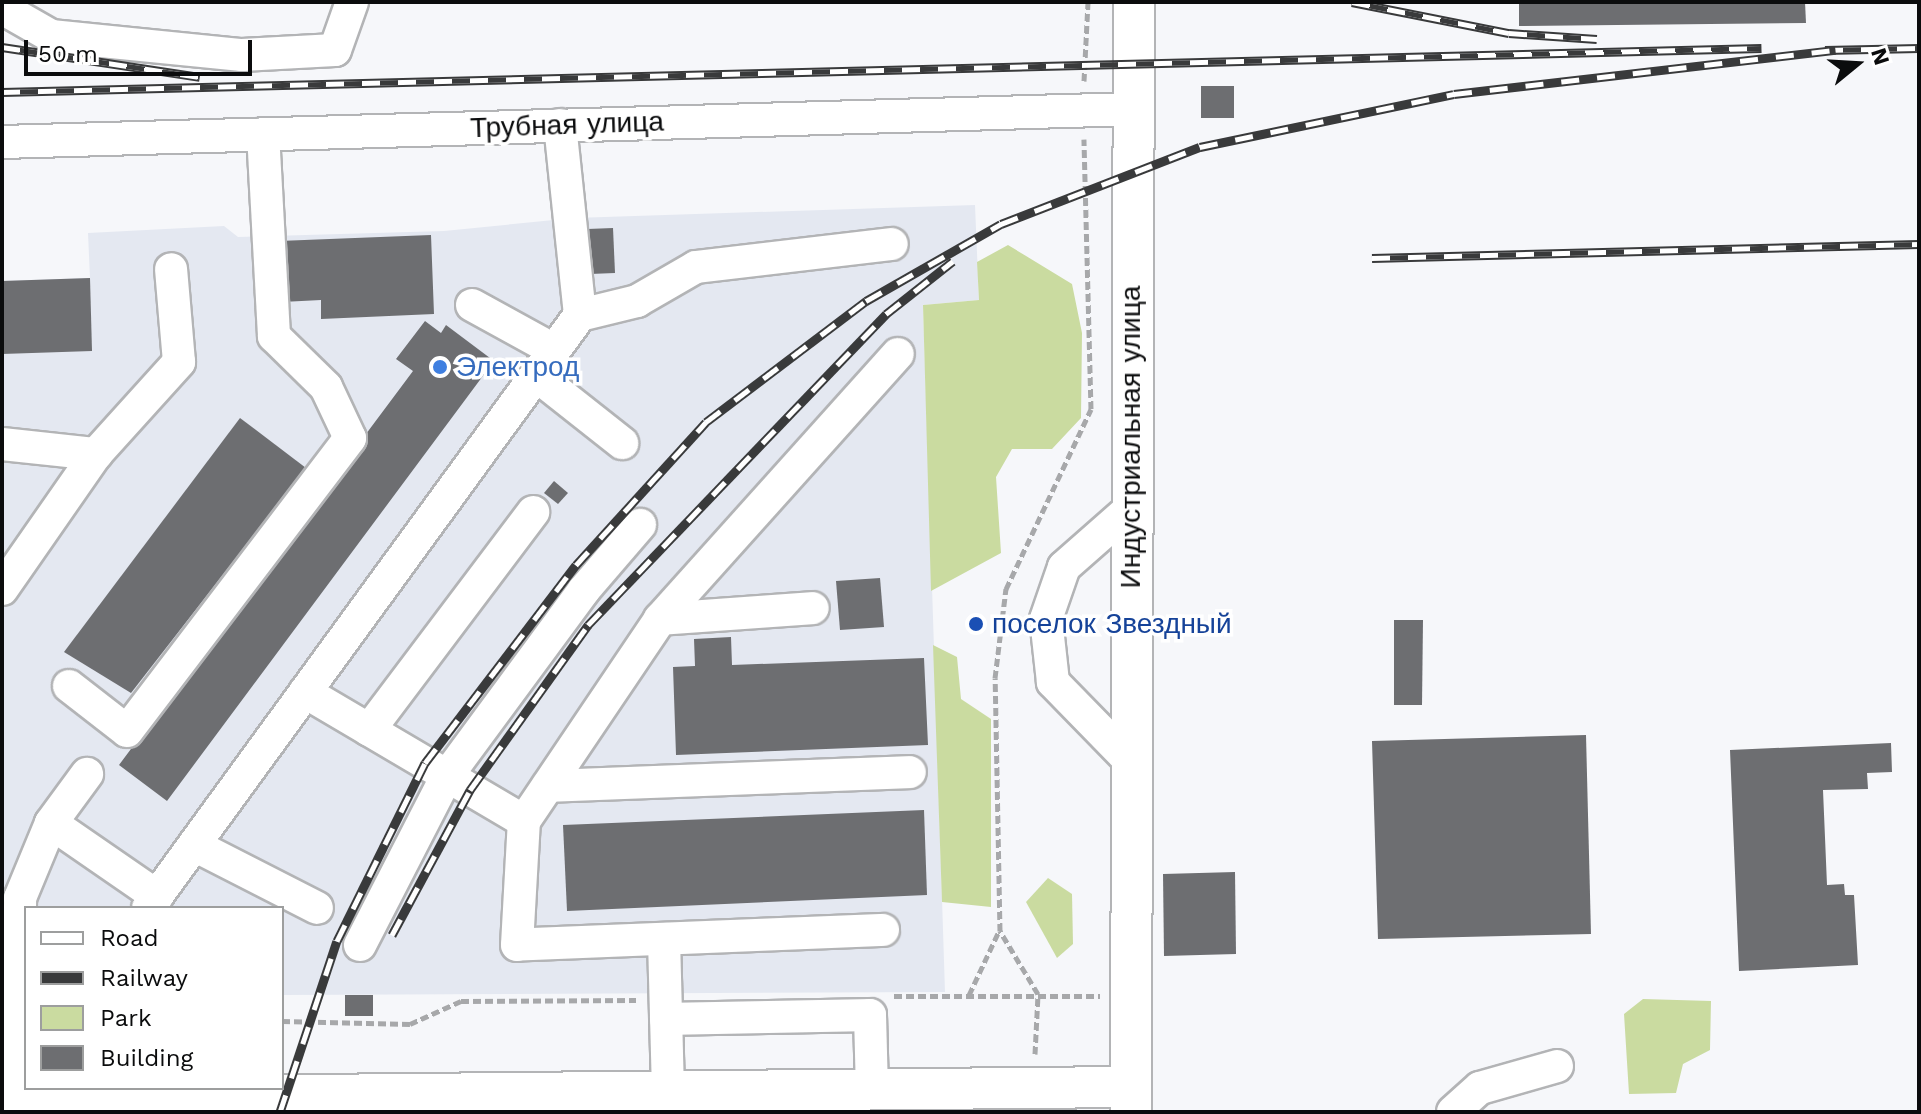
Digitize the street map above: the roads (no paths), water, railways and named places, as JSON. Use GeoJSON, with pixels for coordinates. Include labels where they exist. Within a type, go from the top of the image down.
{"type":"FeatureCollection","features":[{"type":"Feature","properties":{"kind":"main road","name":"Индустриальная улица"},"geometry":{"type":"LineString","coordinates":[[1131,1099],[1134,2]]}},
{"type":"Feature","properties":{"kind":"main road"},"geometry":{"type":"LineString","coordinates":[[10,1098],[522,1102],[668,1091],[872,1089],[1131,1099]]}},
{"type":"Feature","properties":{"kind":"street"},"geometry":{"type":"LineString","coordinates":[[2,8],[51,36],[242,55],[335,50],[352,2]]}},
{"type":"Feature","properties":{"kind":"street","name":"Трубная улица"},"geometry":{"type":"LineString","coordinates":[[2,142],[1133,109]]}},
{"type":"Feature","properties":{"kind":"street"},"geometry":{"type":"LineString","coordinates":[[560,125],[580,315]]}},
{"type":"Feature","properties":{"kind":"street"},"geometry":{"type":"LineString","coordinates":[[69,686],[127,731],[350,438],[326,387],[274,336],[263,134]]}},
{"type":"Feature","properties":{"kind":"street"},"geometry":{"type":"LineString","coordinates":[[51,823],[152,902],[580,315],[637,301],[696,267],[892,244]]}},
{"type":"Feature","properties":{"kind":"street"},"geometry":{"type":"LineString","coordinates":[[2,589],[96,454],[179,362],[171,269]]}},
{"type":"Feature","properties":{"kind":"street"},"geometry":{"type":"LineString","coordinates":[[472,305],[545,362],[622,443]]}},
{"type":"Feature","properties":{"kind":"street"},"geometry":{"type":"LineString","coordinates":[[883,930],[517,945],[524,821],[660,619],[898,354]]}},
{"type":"Feature","properties":{"kind":"street"},"geometry":{"type":"LineString","coordinates":[[2,444],[96,454]]}},
{"type":"Feature","properties":{"kind":"street"},"geometry":{"type":"LineString","coordinates":[[1131,508],[1064,567],[1046,619],[1053,682],[1131,762]]}},
{"type":"Feature","properties":{"kind":"street"},"geometry":{"type":"LineString","coordinates":[[369,730],[533,512]]}},
{"type":"Feature","properties":{"kind":"street"},"geometry":{"type":"LineString","coordinates":[[360,945],[447,776],[584,590],[640,525]]}},
{"type":"Feature","properties":{"kind":"street"},"geometry":{"type":"LineString","coordinates":[[660,619],[813,608]]}},
{"type":"Feature","properties":{"kind":"street"},"geometry":{"type":"LineString","coordinates":[[305,692],[524,821]]}},
{"type":"Feature","properties":{"kind":"street"},"geometry":{"type":"LineString","coordinates":[[548,786],[910,772]]}},
{"type":"Feature","properties":{"kind":"street"},"geometry":{"type":"LineString","coordinates":[[10,1098],[20,898],[51,823],[87,774]]}},
{"type":"Feature","properties":{"kind":"street"},"geometry":{"type":"LineString","coordinates":[[194,845],[317,908]]}},
{"type":"Feature","properties":{"kind":"street"},"geometry":{"type":"LineString","coordinates":[[664,939],[668,1091]]}},
{"type":"Feature","properties":{"kind":"street"},"geometry":{"type":"LineString","coordinates":[[666,1019],[870,1015],[872,1089]]}},
{"type":"Feature","properties":{"kind":"street"},"geometry":{"type":"LineString","coordinates":[[1453,1112],[1480,1088],[1557,1066]]}},
{"type":"Feature","properties":{"kind":"railway"},"geometry":{"type":"LineString","coordinates":[[1352,2],[1509,33],[1597,39]]}},
{"type":"Feature","properties":{"kind":"railway"},"geometry":{"type":"LineString","coordinates":[[2,47],[200,77]]}},
{"type":"Feature","properties":{"kind":"railway"},"geometry":{"type":"LineString","coordinates":[[2,92],[1761,48]]}},
{"type":"Feature","properties":{"kind":"railway"},"geometry":{"type":"LineString","coordinates":[[1825,50],[1919,48]]}},
{"type":"Feature","properties":{"kind":"railway"},"geometry":{"type":"LineString","coordinates":[[280,1112],[337,941],[425,763],[576,565],[706,422],[866,301],[1001,224],[1200,147],[1454,94],[1835,50]]}},
{"type":"Feature","properties":{"kind":"railway"},"geometry":{"type":"LineString","coordinates":[[1372,258],[1919,244]]}},
{"type":"Feature","properties":{"kind":"railway"},"geometry":{"type":"LineString","coordinates":[[392,935],[470,790],[588,625],[886,314],[953,261]]}},
{"type":"Feature","properties":{"kind":"place","name":"Электрод"},"geometry":{"type":"Point","coordinates":[440,367]}},
{"type":"Feature","properties":{"kind":"place","name":"поселок Звездный"},"geometry":{"type":"Point","coordinates":[976,624]}}]}
